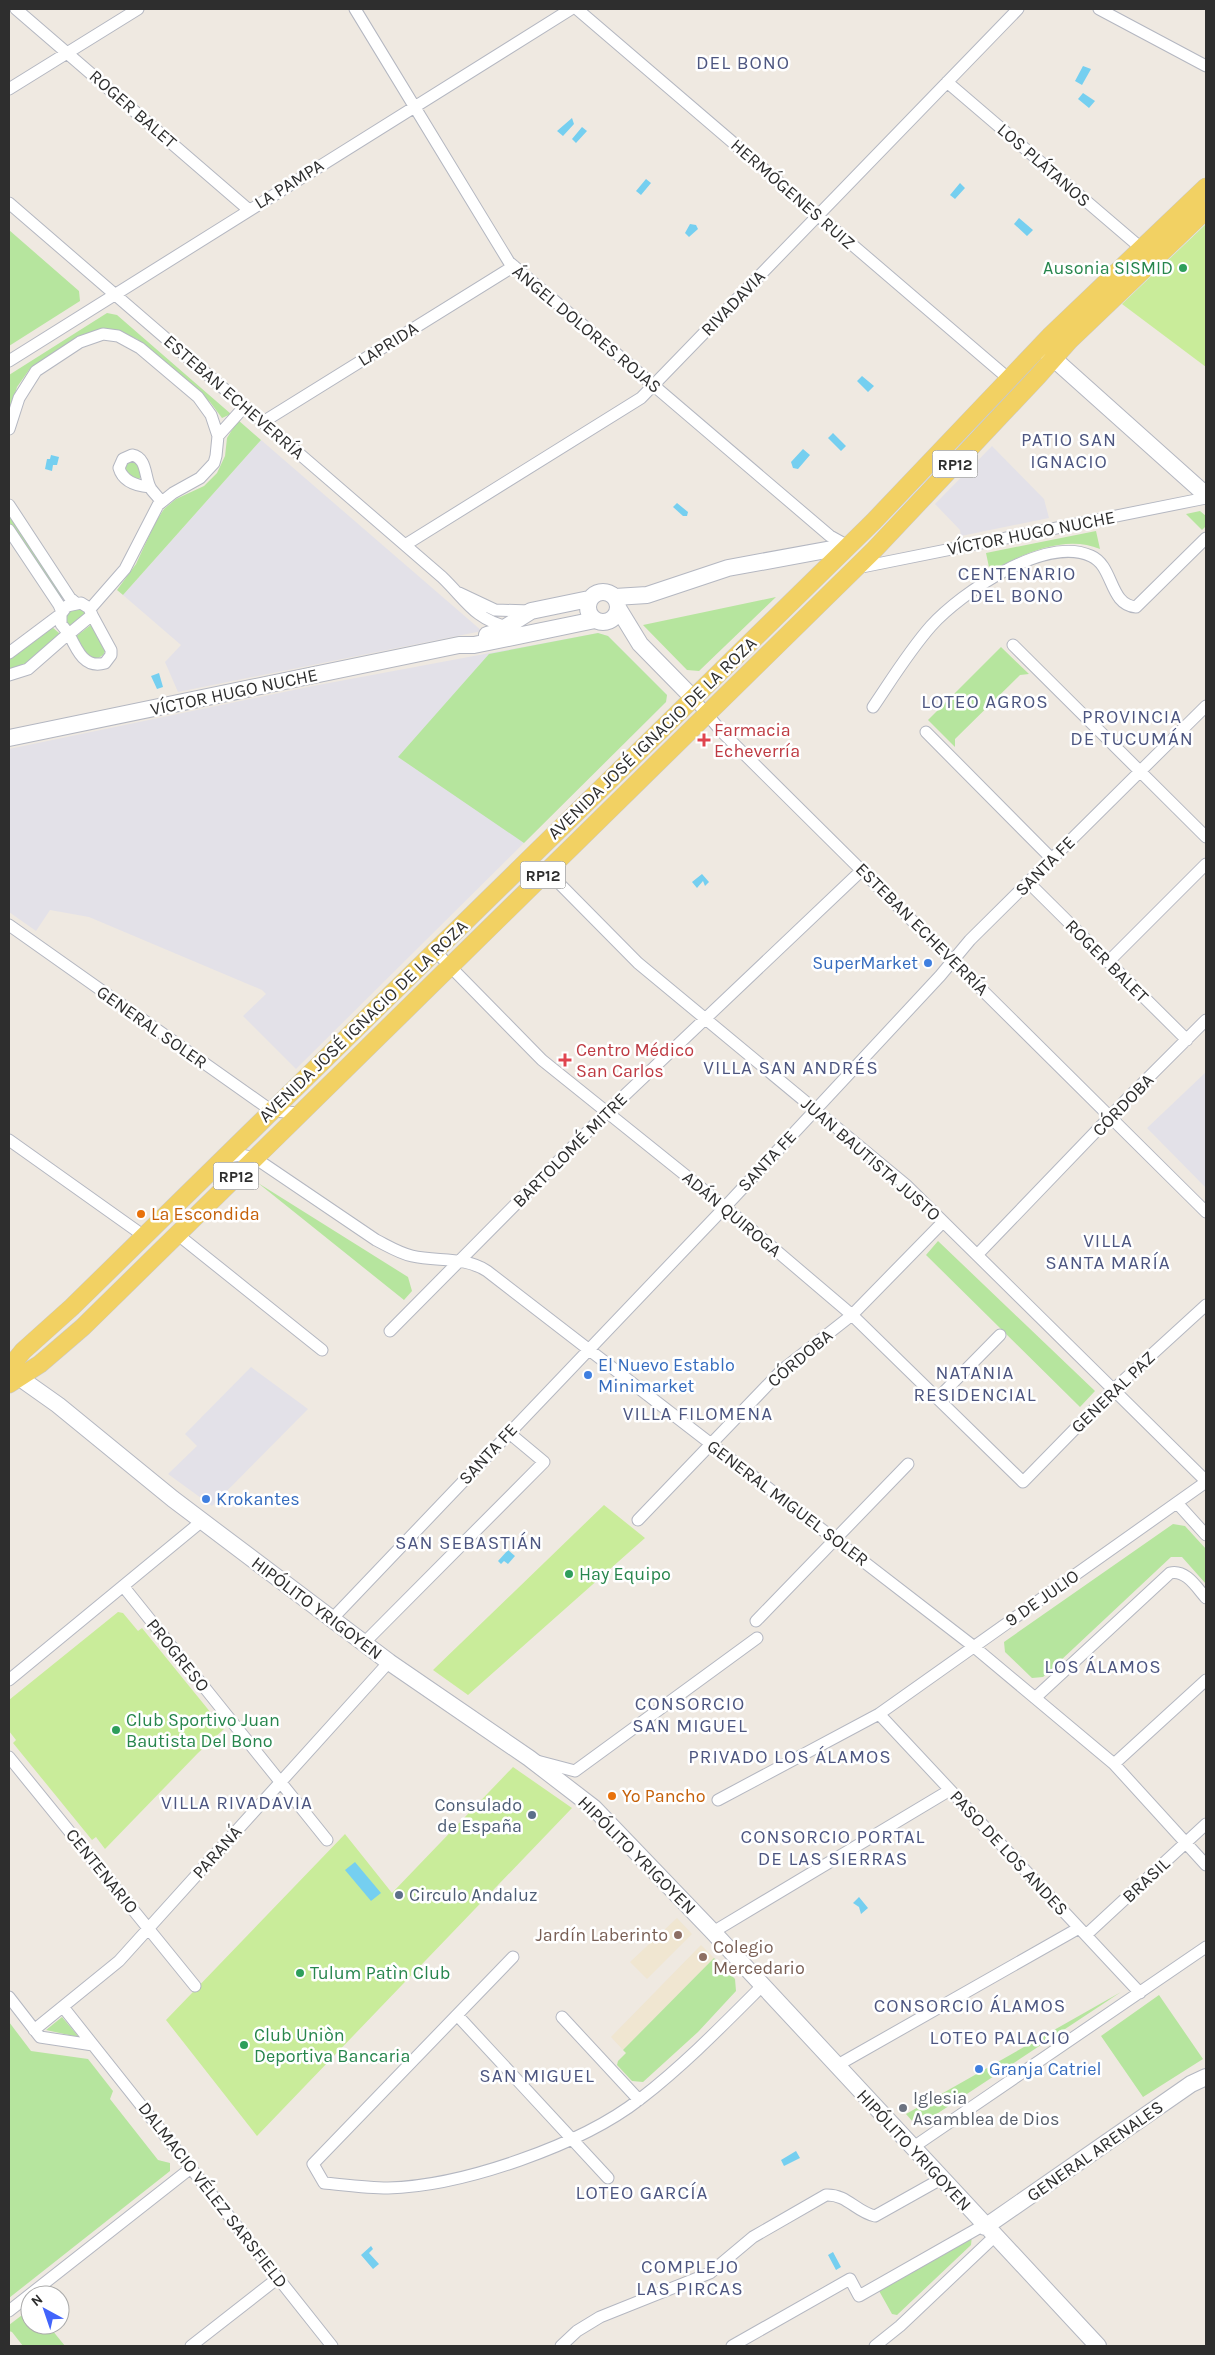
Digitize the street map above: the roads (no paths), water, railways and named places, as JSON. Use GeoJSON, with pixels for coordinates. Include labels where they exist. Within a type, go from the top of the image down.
{"type":"FeatureCollection","features":[{"type":"Feature","properties":{"kind":"main road","name":"AVENIDA JOSÉ IGNACIO DE LA ROZA"},"geometry":{"type":"LineString","coordinates":[[11,1375],[23,1351],[72,1307],[848,546],[1040,347],[1206,187]]}},
{"type":"Feature","properties":{"kind":"main road","name":"AVENIDA JOSÉ IGNACIO DE LA ROZA"},"geometry":{"type":"LineString","coordinates":[[11,1375],[40,1364],[83,1327],[855,568],[1069,341],[1206,210]]}},
{"type":"Feature","properties":{"kind":"street","name":"ROGER BALET"},"geometry":{"type":"LineString","coordinates":[[16,9],[249,210]]}},
{"type":"Feature","properties":{"kind":"street"},"geometry":{"type":"LineString","coordinates":[[9,89],[138,9]]}},
{"type":"Feature","properties":{"kind":"street","name":"ÁNGEL DOLORES ROJAS"},"geometry":{"type":"LineString","coordinates":[[355,9],[508,262],[830,536],[848,546]]}},
{"type":"Feature","properties":{"kind":"street","name":"LA PAMPA"},"geometry":{"type":"LineString","coordinates":[[9,361],[571,9]]}},
{"type":"Feature","properties":{"kind":"street","name":"HERMÓGENES RUIZ"},"geometry":{"type":"LineString","coordinates":[[577,9],[1009,379]]}},
{"type":"Feature","properties":{"kind":"street","name":"RIVADAVIA"},"geometry":{"type":"LineString","coordinates":[[406,545],[641,398],[1018,9]]}},
{"type":"Feature","properties":{"kind":"street"},"geometry":{"type":"LineString","coordinates":[[1099,9],[1206,66]]}},
{"type":"Feature","properties":{"kind":"street","name":"LOS PLÁTANOS"},"geometry":{"type":"LineString","coordinates":[[947,82],[1141,248]]}},
{"type":"Feature","properties":{"kind":"street","name":"ESTEBAN ECHEVERRÍA"},"geometry":{"type":"LineString","coordinates":[[9,203],[406,545],[459,593],[495,610],[531,611],[589,599]]}},
{"type":"Feature","properties":{"kind":"street","name":"LAPRIDA"},"geometry":{"type":"LineString","coordinates":[[263,422],[514,266]]}},
{"type":"Feature","properties":{"kind":"street"},"geometry":{"type":"LineString","coordinates":[[9,429],[19,398],[36,371],[80,342],[103,334],[118,336],[133,344],[198,397],[212,415],[218,436],[216,456],[206,473],[162,501],[154,512],[138,547],[125,569],[91,612],[28,669],[9,676]]}},
{"type":"Feature","properties":{"kind":"street"},"geometry":{"type":"LineString","coordinates":[[1040,347],[1206,496]]}},
{"type":"Feature","properties":{"kind":"street"},"geometry":{"type":"LineString","coordinates":[[218,436],[245,406]]}},
{"type":"Feature","properties":{"kind":"street"},"geometry":{"type":"LineString","coordinates":[[150,487],[162,501]]}},
{"type":"Feature","properties":{"kind":"street","name":"VÍCTOR HUGO NUCHE"},"geometry":{"type":"LineString","coordinates":[[855,568],[1206,496]]}},
{"type":"Feature","properties":{"kind":"street"},"geometry":{"type":"LineString","coordinates":[[9,505],[70,598],[76,603]]}},
{"type":"Feature","properties":{"kind":"street"},"geometry":{"type":"LineString","coordinates":[[9,530],[59,605],[61,613],[61,624],[80,654],[89,663],[105,662],[111,655],[111,650],[91,612],[86,605],[76,603],[66,606],[61,613],[9,653]]}},
{"type":"Feature","properties":{"kind":"street"},"geometry":{"type":"LineString","coordinates":[[873,707],[905,659],[932,626],[959,602],[1005,572],[1050,553],[1082,552],[1101,561],[1121,600],[1130,606],[1136,607],[1206,538]]}},
{"type":"Feature","properties":{"kind":"street"},"geometry":{"type":"LineString","coordinates":[[616,603],[647,596],[728,568],[848,546]]}},
{"type":"Feature","properties":{"kind":"street"},"geometry":{"type":"LineString","coordinates":[[599,592],[610,593],[616,603],[614,617],[600,621],[588,610],[589,599],[599,592]]}},
{"type":"Feature","properties":{"kind":"street","name":"ESTEBAN ECHEVERRÍA"},"geometry":{"type":"LineString","coordinates":[[459,593],[466,605],[476,614],[506,627],[531,633],[600,621],[640,644]]}},
{"type":"Feature","properties":{"kind":"street","name":"ESTEBAN ECHEVERRÍA"},"geometry":{"type":"LineString","coordinates":[[616,603],[640,644],[708,713],[722,732],[1206,1212]]}},
{"type":"Feature","properties":{"kind":"street","name":"ESTEBAN ECHEVERRÍA"},"geometry":{"type":"LineString","coordinates":[[506,627],[531,611]]}},
{"type":"Feature","properties":{"kind":"street","name":"VÍCTOR HUGO NUCHE"},"geometry":{"type":"LineString","coordinates":[[9,738],[459,645],[493,634],[506,627]]}},
{"type":"Feature","properties":{"kind":"street","name":"VÍCTOR HUGO NUCHE"},"geometry":{"type":"LineString","coordinates":[[459,645],[474,645],[531,633]]}},
{"type":"Feature","properties":{"kind":"street"},"geometry":{"type":"LineString","coordinates":[[1013,645],[1206,837]]}},
{"type":"Feature","properties":{"kind":"street","name":"SANTA FE"},"geometry":{"type":"LineString","coordinates":[[332,1619],[815,1110],[970,940],[1206,706]]}},
{"type":"Feature","properties":{"kind":"street"},"geometry":{"type":"LineString","coordinates":[[926,732],[1052,859]]}},
{"type":"Feature","properties":{"kind":"street"},"geometry":{"type":"LineString","coordinates":[[1108,962],[1206,864]]}},
{"type":"Feature","properties":{"kind":"street","name":"BARTOLOMÉ MITRE"},"geometry":{"type":"LineString","coordinates":[[390,1331],[607,1112],[863,870]]}},
{"type":"Feature","properties":{"kind":"street","name":"JUAN BAUTISTA JUSTO"},"geometry":{"type":"LineString","coordinates":[[546,871],[638,963],[906,1184],[1206,1482]]}},
{"type":"Feature","properties":{"kind":"street","name":"ROGER BALET"},"geometry":{"type":"LineString","coordinates":[[1028,882],[1187,1040]]}},
{"type":"Feature","properties":{"kind":"street","name":"GENERAL SOLER"},"geometry":{"type":"LineString","coordinates":[[9,925],[272,1111],[300,1114]]}},
{"type":"Feature","properties":{"kind":"street","name":"ADÁN QUIROGA"},"geometry":{"type":"LineString","coordinates":[[435,951],[542,1060],[724,1206],[852,1315],[1023,1482]]}},
{"type":"Feature","properties":{"kind":"street","name":"CÓRDOBA"},"geometry":{"type":"LineString","coordinates":[[977,1255],[1206,1020]]}},
{"type":"Feature","properties":{"kind":"street"},"geometry":{"type":"LineString","coordinates":[[9,1140],[144,1236]]}},
{"type":"Feature","properties":{"kind":"street"},"geometry":{"type":"LineString","coordinates":[[225,1157],[241,1155],[255,1158]]}},
{"type":"Feature","properties":{"kind":"street","name":"GENERAL MIGUEL SOLER"},"geometry":{"type":"LineString","coordinates":[[255,1158],[376,1240],[395,1250],[417,1257],[472,1263],[487,1271],[973,1646],[1114,1764],[1206,1864]]}},
{"type":"Feature","properties":{"kind":"street","name":"CÓRDOBA"},"geometry":{"type":"LineString","coordinates":[[638,1520],[782,1370],[852,1315],[943,1222]]}},
{"type":"Feature","properties":{"kind":"street"},"geometry":{"type":"LineString","coordinates":[[177,1234],[322,1350]]}},
{"type":"Feature","properties":{"kind":"street","name":"GENERAL PAZ"},"geometry":{"type":"LineString","coordinates":[[1023,1482],[1114,1389],[1206,1305]]}},
{"type":"Feature","properties":{"kind":"street"},"geometry":{"type":"LineString","coordinates":[[938,1398],[1000,1335]]}},
{"type":"Feature","properties":{"kind":"street","name":"HIPÓLITO YRIGOYEN"},"geometry":{"type":"LineString","coordinates":[[11,1375],[58,1404],[202,1521],[364,1644],[528,1758],[582,1798],[605,1818],[713,1932],[1090,2343]]}},
{"type":"Feature","properties":{"kind":"street"},"geometry":{"type":"LineString","coordinates":[[364,1644],[544,1462],[508,1432]]}},
{"type":"Feature","properties":{"kind":"street"},"geometry":{"type":"LineString","coordinates":[[756,1621],[908,1464]]}},
{"type":"Feature","properties":{"kind":"street","name":"9 DE JULIO"},"geometry":{"type":"LineString","coordinates":[[718,1800],[879,1714],[1206,1482]]}},
{"type":"Feature","properties":{"kind":"street"},"geometry":{"type":"LineString","coordinates":[[1177,1503],[1206,1535]]}},
{"type":"Feature","properties":{"kind":"street"},"geometry":{"type":"LineString","coordinates":[[9,1680],[202,1521]]}},
{"type":"Feature","properties":{"kind":"street"},"geometry":{"type":"LineString","coordinates":[[1035,1698],[1165,1576],[1175,1572],[1186,1576],[1206,1598]]}},
{"type":"Feature","properties":{"kind":"street","name":"PROGRESO"},"geometry":{"type":"LineString","coordinates":[[123,1586],[327,1840]]}},
{"type":"Feature","properties":{"kind":"street"},"geometry":{"type":"LineString","coordinates":[[528,1758],[575,1770],[756,1638]]}},
{"type":"Feature","properties":{"kind":"street","name":"PARANÁ"},"geometry":{"type":"LineString","coordinates":[[34,2030],[119,1961],[388,1662]]}},
{"type":"Feature","properties":{"kind":"street"},"geometry":{"type":"LineString","coordinates":[[1114,1764],[1206,1680]]}},
{"type":"Feature","properties":{"kind":"street","name":"PASO DE LOS ANDES"},"geometry":{"type":"LineString","coordinates":[[879,1714],[1140,1993]]}},
{"type":"Feature","properties":{"kind":"street","name":"CENTENARIO"},"geometry":{"type":"LineString","coordinates":[[9,1757],[195,1986]]}},
{"type":"Feature","properties":{"kind":"street"},"geometry":{"type":"LineString","coordinates":[[713,1932],[950,1790]]}},
{"type":"Feature","properties":{"kind":"street","name":"BRASIL"},"geometry":{"type":"LineString","coordinates":[[836,2066],[1082,1931],[1206,1824]]}},
{"type":"Feature","properties":{"kind":"street"},"geometry":{"type":"LineString","coordinates":[[912,2148],[1206,1947]]}},
{"type":"Feature","properties":{"kind":"street"},"geometry":{"type":"LineString","coordinates":[[513,1957],[313,2164],[324,2183],[389,2188],[468,2176],[572,2139],[639,2100],[690,2059],[762,1986]]}},
{"type":"Feature","properties":{"kind":"street"},"geometry":{"type":"LineString","coordinates":[[9,1997],[40,2037],[93,2045]]}},
{"type":"Feature","properties":{"kind":"street","name":"DALMACIO VÉLEZ SARSFIELD"},"geometry":{"type":"LineString","coordinates":[[63,2006],[332,2346]]}},
{"type":"Feature","properties":{"kind":"street"},"geometry":{"type":"LineString","coordinates":[[457,2015],[608,2178]]}},
{"type":"Feature","properties":{"kind":"street"},"geometry":{"type":"LineString","coordinates":[[562,2017],[639,2100]]}},
{"type":"Feature","properties":{"kind":"street","name":"GENERAL ARENALES"},"geometry":{"type":"LineString","coordinates":[[988,2230],[1192,2084],[1206,2077]]}},
{"type":"Feature","properties":{"kind":"street"},"geometry":{"type":"LineString","coordinates":[[9,2311],[191,2168]]}},
{"type":"Feature","properties":{"kind":"street"},"geometry":{"type":"LineString","coordinates":[[560,2346],[577,2331],[600,2317],[710,2273],[753,2237],[826,2195],[840,2196],[864,2212],[875,2216],[941,2179]]}},
{"type":"Feature","properties":{"kind":"street"},"geometry":{"type":"LineString","coordinates":[[732,2346],[850,2279],[859,2296],[988,2230]]}},
{"type":"Feature","properties":{"kind":"street"},"geometry":{"type":"LineString","coordinates":[[874,2346],[900,2326],[988,2230]]}},
{"type":"Feature","properties":{"kind":"street"},"geometry":{"type":"LineString","coordinates":[[191,2346],[278,2278]]}},
{"type":"Feature","properties":{"kind":"water"},"geometry":{"type":"Polygon","coordinates":[[[1083,66],[1091,69],[1082,85],[1075,81],[1083,66]]]}},
{"type":"Feature","properties":{"kind":"water"},"geometry":{"type":"Polygon","coordinates":[[[1083,93],[1095,101],[1089,108],[1078,99],[1083,93]]]}},
{"type":"Feature","properties":{"kind":"water"},"geometry":{"type":"Polygon","coordinates":[[[572,118],[574,124],[563,136],[557,131],[572,118]]]}},
{"type":"Feature","properties":{"kind":"water"},"geometry":{"type":"Polygon","coordinates":[[[582,127],[587,131],[576,143],[572,139],[582,127]]]}},
{"type":"Feature","properties":{"kind":"water"},"geometry":{"type":"Polygon","coordinates":[[[646,179],[651,183],[641,195],[636,191],[646,179]]]}},
{"type":"Feature","properties":{"kind":"water"},"geometry":{"type":"Polygon","coordinates":[[[960,183],[965,188],[955,199],[950,195],[960,183]]]}},
{"type":"Feature","properties":{"kind":"water"},"geometry":{"type":"Polygon","coordinates":[[[1019,218],[1033,230],[1027,236],[1014,224],[1019,218]]]}},
{"type":"Feature","properties":{"kind":"water"},"geometry":{"type":"Polygon","coordinates":[[[690,224],[696,225],[698,229],[689,237],[685,233],[690,224]]]}},
{"type":"Feature","properties":{"kind":"water"},"geometry":{"type":"Polygon","coordinates":[[[862,376],[874,386],[868,392],[857,381],[862,376]]]}},
{"type":"Feature","properties":{"kind":"water"},"geometry":{"type":"Polygon","coordinates":[[[833,433],[846,446],[841,451],[828,438],[833,433]]]}},
{"type":"Feature","properties":{"kind":"water"},"geometry":{"type":"Polygon","coordinates":[[[803,449],[810,455],[798,469],[793,468],[791,462],[803,449]]]}},
{"type":"Feature","properties":{"kind":"water"},"geometry":{"type":"Polygon","coordinates":[[[51,455],[59,457],[57,465],[53,465],[52,471],[45,469],[47,459],[50,459],[51,455]]]}},
{"type":"Feature","properties":{"kind":"water"},"geometry":{"type":"Polygon","coordinates":[[[677,503],[688,512],[687,516],[683,516],[673,507],[677,503]]]}},
{"type":"Feature","properties":{"kind":"water"},"geometry":{"type":"Polygon","coordinates":[[[159,673],[163,687],[157,689],[151,676],[159,673]]]}},
{"type":"Feature","properties":{"kind":"water"},"geometry":{"type":"Polygon","coordinates":[[[702,874],[709,882],[705,886],[703,881],[697,888],[692,882],[702,874]]]}},
{"type":"Feature","properties":{"kind":"water"},"geometry":{"type":"Polygon","coordinates":[[[508,1550],[515,1556],[508,1564],[504,1561],[501,1564],[498,1561],[508,1550]]]}},
{"type":"Feature","properties":{"kind":"water"},"geometry":{"type":"Polygon","coordinates":[[[355,1862],[381,1893],[371,1901],[345,1870],[355,1862]]]}},
{"type":"Feature","properties":{"kind":"water"},"geometry":{"type":"Polygon","coordinates":[[[859,1897],[868,1908],[861,1914],[859,1907],[853,1903],[859,1897]]]}},
{"type":"Feature","properties":{"kind":"water"},"geometry":{"type":"Polygon","coordinates":[[[796,2151],[800,2158],[784,2166],[781,2160],[796,2151]]]}},
{"type":"Feature","properties":{"kind":"water"},"geometry":{"type":"Polygon","coordinates":[[[371,2246],[373,2249],[369,2253],[379,2264],[373,2269],[361,2255],[371,2246]]]}},
{"type":"Feature","properties":{"kind":"water"},"geometry":{"type":"Polygon","coordinates":[[[833,2252],[841,2267],[836,2270],[828,2255],[833,2252]]]}},
{"type":"Feature","properties":{"kind":"place","name":"Ausonia SISMID"},"geometry":{"type":"Point","coordinates":[1183,268]}},
{"type":"Feature","properties":{"kind":"place","name":"Farmacia Echeverría"},"geometry":{"type":"Point","coordinates":[704,740]}},
{"type":"Feature","properties":{"kind":"place","name":"SuperMarket"},"geometry":{"type":"Point","coordinates":[928,963]}},
{"type":"Feature","properties":{"kind":"place","name":"Centro Médico San Carlos"},"geometry":{"type":"Point","coordinates":[565,1060]}},
{"type":"Feature","properties":{"kind":"place","name":"La Escondida"},"geometry":{"type":"Point","coordinates":[141,1214]}},
{"type":"Feature","properties":{"kind":"place","name":"El Nuevo Establo Minimarket"},"geometry":{"type":"Point","coordinates":[588,1375]}},
{"type":"Feature","properties":{"kind":"place","name":"Krokantes"},"geometry":{"type":"Point","coordinates":[206,1499]}},
{"type":"Feature","properties":{"kind":"place","name":"Hay Equipo"},"geometry":{"type":"Point","coordinates":[569,1574]}},
{"type":"Feature","properties":{"kind":"place","name":"Club Sportivo Juan Bautista Del Bono"},"geometry":{"type":"Point","coordinates":[116,1730]}},
{"type":"Feature","properties":{"kind":"place","name":"Yo Pancho"},"geometry":{"type":"Point","coordinates":[612,1796]}},
{"type":"Feature","properties":{"kind":"place","name":"Consulado de España"},"geometry":{"type":"Point","coordinates":[532,1815]}},
{"type":"Feature","properties":{"kind":"place","name":"Circulo Andaluz"},"geometry":{"type":"Point","coordinates":[399,1895]}},
{"type":"Feature","properties":{"kind":"place","name":"Jardín Laberinto"},"geometry":{"type":"Point","coordinates":[678,1935]}},
{"type":"Feature","properties":{"kind":"place","name":"Colegio Mercedario"},"geometry":{"type":"Point","coordinates":[703,1957]}},
{"type":"Feature","properties":{"kind":"place","name":"Tulum Patìn Club"},"geometry":{"type":"Point","coordinates":[300,1973]}},
{"type":"Feature","properties":{"kind":"place","name":"Club Uniòn Deportiva Bancaria"},"geometry":{"type":"Point","coordinates":[244,2045]}},
{"type":"Feature","properties":{"kind":"place","name":"Granja Catriel"},"geometry":{"type":"Point","coordinates":[979,2069]}},
{"type":"Feature","properties":{"kind":"place","name":"Iglesia Asamblea de Dios"},"geometry":{"type":"Point","coordinates":[903,2108]}},
{"type":"Feature","properties":{"kind":"district","name":"DEL BONO"},"geometry":{"type":"Point","coordinates":[743,62]}},
{"type":"Feature","properties":{"kind":"district","name":"PATIO SAN IGNACIO"},"geometry":{"type":"Point","coordinates":[1069,450]}},
{"type":"Feature","properties":{"kind":"district","name":"CENTENARIO DEL BONO"},"geometry":{"type":"Point","coordinates":[1017,584]}},
{"type":"Feature","properties":{"kind":"district","name":"LOTEO AGROS"},"geometry":{"type":"Point","coordinates":[985,701]}},
{"type":"Feature","properties":{"kind":"district","name":"PROVINCIA DE TUCUMÁN"},"geometry":{"type":"Point","coordinates":[1132,727]}},
{"type":"Feature","properties":{"kind":"district","name":"VILLA SAN ANDRÉS"},"geometry":{"type":"Point","coordinates":[791,1067]}},
{"type":"Feature","properties":{"kind":"district","name":"VILLA SANTA MARÍA"},"geometry":{"type":"Point","coordinates":[1108,1251]}},
{"type":"Feature","properties":{"kind":"district","name":"NATANIA RESIDENCIAL"},"geometry":{"type":"Point","coordinates":[975,1383]}},
{"type":"Feature","properties":{"kind":"district","name":"VILLA FILOMENA"},"geometry":{"type":"Point","coordinates":[698,1413]}},
{"type":"Feature","properties":{"kind":"district","name":"SAN SEBASTIÁN"},"geometry":{"type":"Point","coordinates":[469,1542]}},
{"type":"Feature","properties":{"kind":"district","name":"LOS ÁLAMOS"},"geometry":{"type":"Point","coordinates":[1103,1666]}},
{"type":"Feature","properties":{"kind":"district","name":"CONSORCIO SAN MIGUEL"},"geometry":{"type":"Point","coordinates":[690,1714]}},
{"type":"Feature","properties":{"kind":"district","name":"PRIVADO LOS ÁLAMOS"},"geometry":{"type":"Point","coordinates":[790,1756]}},
{"type":"Feature","properties":{"kind":"district","name":"VILLA RIVADAVIA"},"geometry":{"type":"Point","coordinates":[237,1802]}},
{"type":"Feature","properties":{"kind":"district","name":"CONSORCIO PORTAL DE LAS SIERRAS"},"geometry":{"type":"Point","coordinates":[833,1847]}},
{"type":"Feature","properties":{"kind":"district","name":"CONSORCIO ÁLAMOS"},"geometry":{"type":"Point","coordinates":[970,2005]}},
{"type":"Feature","properties":{"kind":"district","name":"LOTEO PALACIO"},"geometry":{"type":"Point","coordinates":[1000,2037]}},
{"type":"Feature","properties":{"kind":"district","name":"SAN MIGUEL"},"geometry":{"type":"Point","coordinates":[537,2075]}},
{"type":"Feature","properties":{"kind":"district","name":"LOTEO GARCÍA"},"geometry":{"type":"Point","coordinates":[642,2192]}},
{"type":"Feature","properties":{"kind":"district","name":"COMPLEJO LAS PIRCAS"},"geometry":{"type":"Point","coordinates":[690,2277]}}]}
